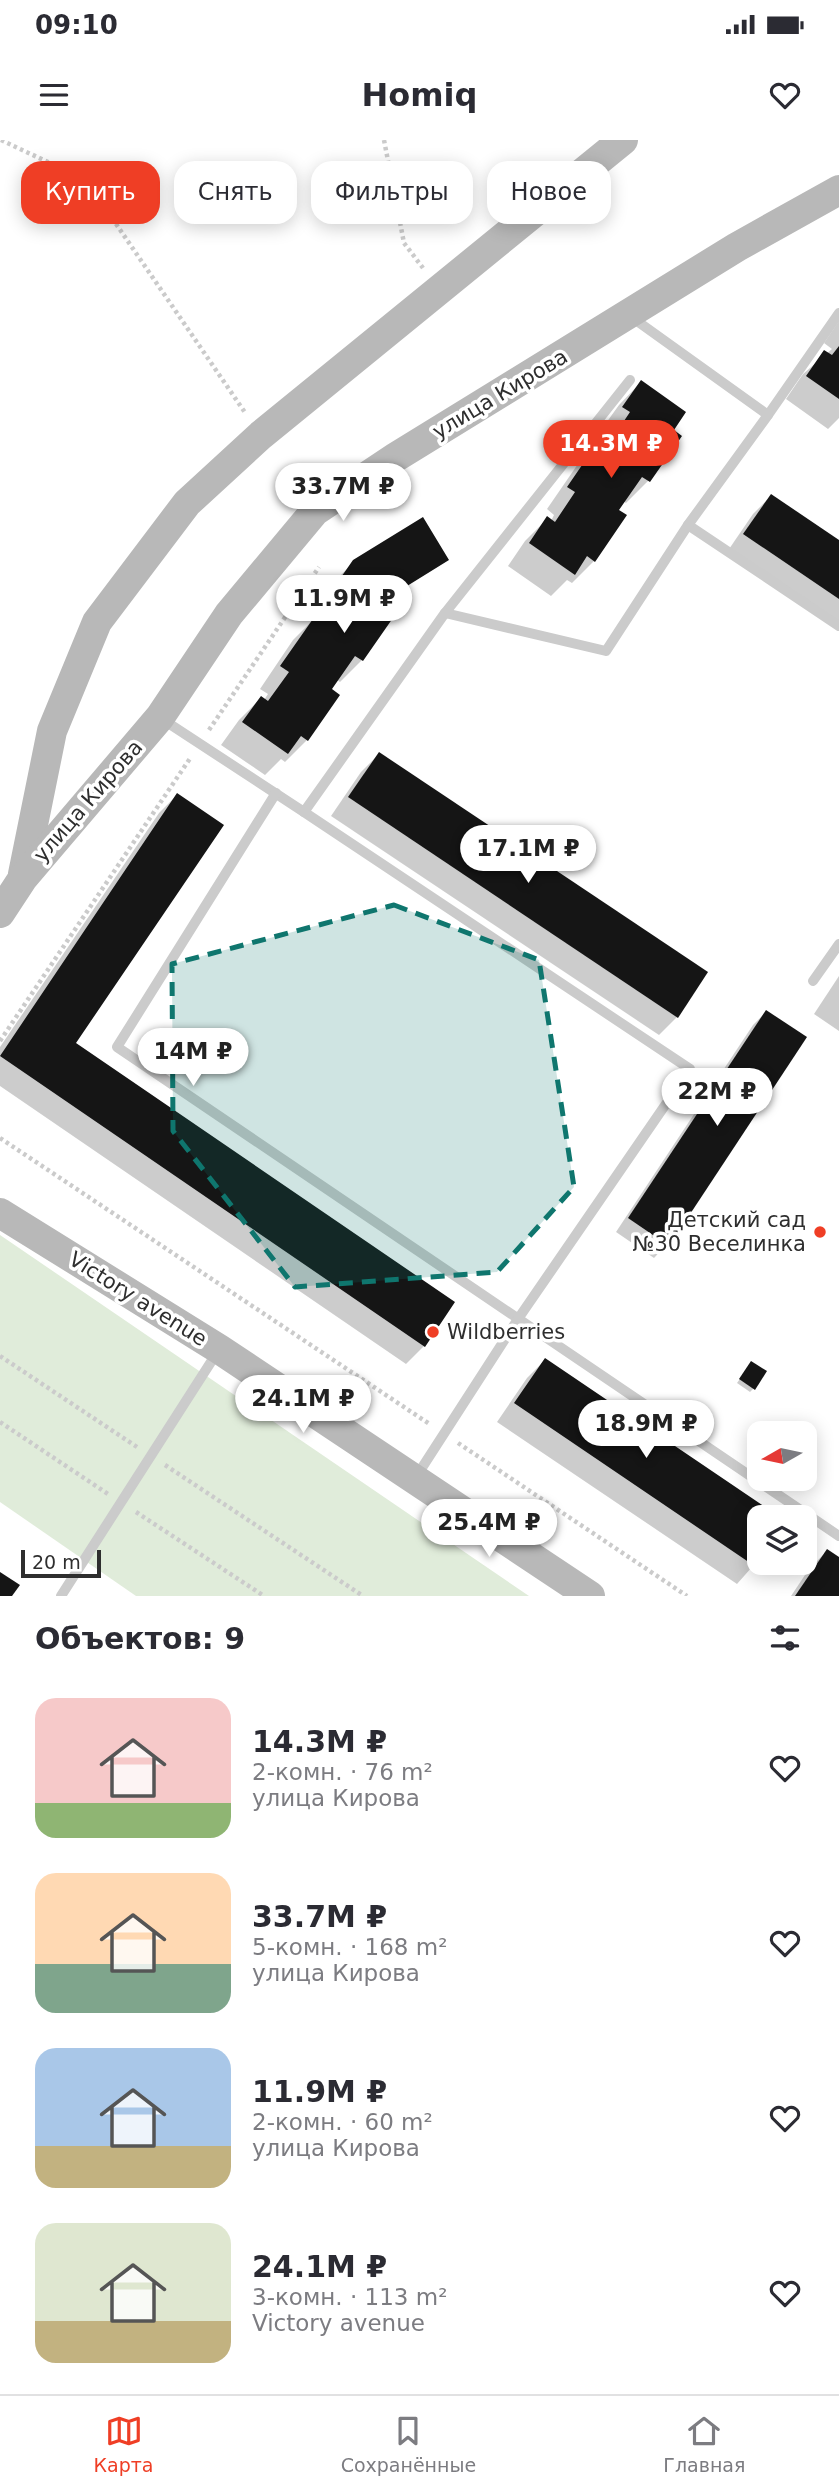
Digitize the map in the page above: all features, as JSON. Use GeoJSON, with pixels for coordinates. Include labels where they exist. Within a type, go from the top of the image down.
{"type":"FeatureCollection","features":[{"type":"Feature","properties":{"kind":"main road","name":"улица Кирова"},"geometry":{"type":"LineString","coordinates":[[23,878],[52,731],[97,622],[187,503],[261,435],[624,140]]}},
{"type":"Feature","properties":{"kind":"main road","name":"улица Кирова"},"geometry":{"type":"LineString","coordinates":[[0,913],[23,878],[160,717],[229,614],[314,511],[396,457],[737,247],[839,190]]}},
{"type":"Feature","properties":{"kind":"main road","name":"Victory avenue"},"geometry":{"type":"LineString","coordinates":[[0,1213],[219,1349],[590,1596]]}},
{"type":"Feature","properties":{"kind":"lane"},"geometry":{"type":"LineString","coordinates":[[445,613],[606,652],[688,524],[839,313]]}},
{"type":"Feature","properties":{"kind":"lane"},"geometry":{"type":"LineString","coordinates":[[628,315],[768,415]]}},
{"type":"Feature","properties":{"kind":"lane"},"geometry":{"type":"LineString","coordinates":[[304,812],[445,613],[630,380]]}},
{"type":"Feature","properties":{"kind":"lane"},"geometry":{"type":"LineString","coordinates":[[688,524],[839,626]]}},
{"type":"Feature","properties":{"kind":"lane"},"geometry":{"type":"LineString","coordinates":[[160,717],[690,1069],[518,1319],[415,1479]]}},
{"type":"Feature","properties":{"kind":"lane"},"geometry":{"type":"LineString","coordinates":[[276,793],[117,1047],[839,1536]]}},
{"type":"Feature","properties":{"kind":"lane"},"geometry":{"type":"LineString","coordinates":[[813,981],[839,944]]}},
{"type":"Feature","properties":{"kind":"lane"},"geometry":{"type":"LineString","coordinates":[[61,1596],[219,1349]]}},
{"type":"Feature","properties":{"kind":"path"},"geometry":{"type":"LineString","coordinates":[[1,140],[86,180],[261,435]]}},
{"type":"Feature","properties":{"kind":"path"},"geometry":{"type":"LineString","coordinates":[[384,140],[404,243],[439,288]]}},
{"type":"Feature","properties":{"kind":"path"},"geometry":{"type":"LineString","coordinates":[[0,1041],[319,567]]}},
{"type":"Feature","properties":{"kind":"path"},"geometry":{"type":"LineString","coordinates":[[0,1138],[687,1596]]}},
{"type":"Feature","properties":{"kind":"path"},"geometry":{"type":"LineString","coordinates":[[0,1356],[363,1596]]}},
{"type":"Feature","properties":{"kind":"highlighted area"},"geometry":{"type":"Polygon","coordinates":[[[394,905],[539,960],[574,1187],[497,1272],[295,1287],[173,1131],[172,964],[394,905]]]}},
{"type":"Feature","properties":{"kind":"green space"},"geometry":{"type":"Polygon","coordinates":[[[0,1235],[529,1596],[136,1596],[0,1502],[0,1235]]]}},
{"type":"Feature","properties":{"kind":"building"},"geometry":{"type":"Polygon","coordinates":[[[839,346],[839,399],[806,376],[824,350],[832,355],[839,346]]]}},
{"type":"Feature","properties":{"kind":"building"},"geometry":{"type":"Polygon","coordinates":[[[641,380],[686,412],[674,430],[682,436],[650,482],[642,477],[619,510],[627,515],[595,562],[587,556],[575,575],[529,543],[547,516],[555,522],[575,492],[567,487],[602,436],[610,442],[630,412],[622,407],[641,380]]]}},
{"type":"Feature","properties":{"kind":"building"},"geometry":{"type":"Polygon","coordinates":[[[771,494],[839,540],[839,599],[743,534],[771,494]]]}},
{"type":"Feature","properties":{"kind":"building"},"geometry":{"type":"Polygon","coordinates":[[[423,517],[449,560],[399,591],[387,609],[395,615],[363,661],[355,656],[332,689],[340,695],[308,741],[301,736],[288,754],[242,722],[261,696],[268,701],[289,672],[280,666],[315,616],[323,621],[344,592],[335,586],[353,560],[423,517]]]}},
{"type":"Feature","properties":{"kind":"building"},"geometry":{"type":"Polygon","coordinates":[[[379,752],[708,972],[678,1018],[348,797],[379,752]]]}},
{"type":"Feature","properties":{"kind":"building"},"geometry":{"type":"Polygon","coordinates":[[[177,793],[224,825],[76,1043],[455,1302],[425,1347],[0,1056],[177,793]]]}},
{"type":"Feature","properties":{"kind":"building"},"geometry":{"type":"Polygon","coordinates":[[[766,1010],[807,1037],[669,1246],[628,1218],[766,1010]]]}},
{"type":"Feature","properties":{"kind":"building"},"geometry":{"type":"Polygon","coordinates":[[[545,1358],[762,1505],[747,1505],[747,1561],[514,1403],[545,1358]]]}},
{"type":"Feature","properties":{"kind":"building"},"geometry":{"type":"Polygon","coordinates":[[[751,1361],[767,1371],[755,1390],[739,1379],[751,1361]]]}},
{"type":"Feature","properties":{"kind":"building"},"geometry":{"type":"Polygon","coordinates":[[[827,1549],[839,1557],[839,1596],[795,1596],[809,1575],[817,1575],[817,1564],[827,1549]]]}},
{"type":"Feature","properties":{"kind":"building"},"geometry":{"type":"Polygon","coordinates":[[[0,1572],[20,1585],[12,1596],[0,1596],[0,1572]]]}},
{"type":"Feature","properties":{"kind":"place","name":"Детский сад №30 Веселинка"},"geometry":{"type":"Point","coordinates":[820,1232]}},
{"type":"Feature","properties":{"kind":"place","name":"Wildberries"},"geometry":{"type":"Point","coordinates":[433,1332]}}]}
